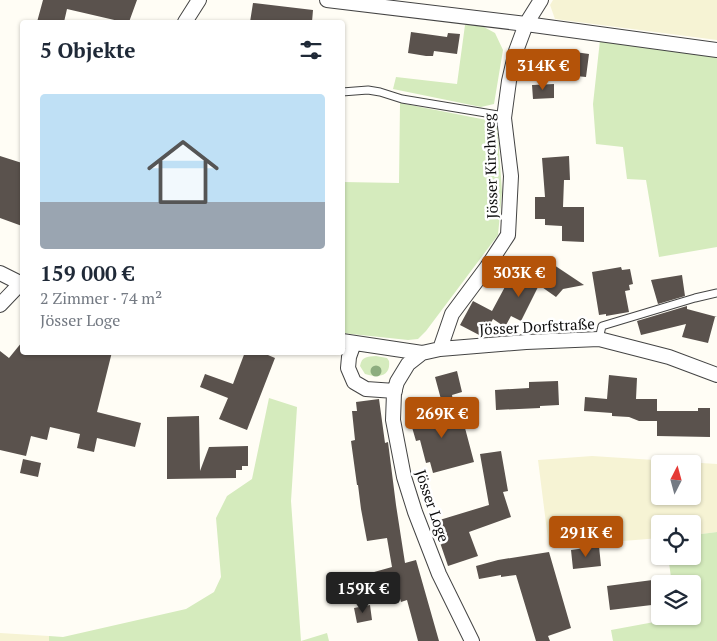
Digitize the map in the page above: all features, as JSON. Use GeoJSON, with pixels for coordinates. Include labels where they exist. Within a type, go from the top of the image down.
{"type":"FeatureCollection","features":[{"type":"Feature","properties":{"kind":"street"},"geometry":{"type":"LineString","coordinates":[[186,20],[199,0]]}},
{"type":"Feature","properties":{"kind":"street"},"geometry":{"type":"LineString","coordinates":[[327,0],[526,24],[717,50]]}},
{"type":"Feature","properties":{"kind":"street","name":"Jösser Kirchweg"},"geometry":{"type":"LineString","coordinates":[[440,349],[452,314],[508,235],[510,176],[504,116],[516,51],[526,24],[541,0]]}},
{"type":"Feature","properties":{"kind":"street"},"geometry":{"type":"LineString","coordinates":[[0,273],[20,283]]}},
{"type":"Feature","properties":{"kind":"street"},"geometry":{"type":"LineString","coordinates":[[0,305],[20,285]]}},
{"type":"Feature","properties":{"kind":"street","name":"Jösser Dorfstraße"},"geometry":{"type":"LineString","coordinates":[[395,391],[366,390],[354,382],[348,368],[348,342],[422,353],[440,349],[526,342],[598,339],[670,357],[717,375]]}},
{"type":"Feature","properties":{"kind":"street","name":"Jösser Loge"},"geometry":{"type":"LineString","coordinates":[[422,353],[408,364],[397,382],[393,420],[404,477],[415,512],[439,574],[472,641]]}},
{"type":"Feature","properties":{"kind":"lane"},"geometry":{"type":"LineString","coordinates":[[345,92],[368,90],[420,102],[504,116]]}},
{"type":"Feature","properties":{"kind":"lane"},"geometry":{"type":"LineString","coordinates":[[598,339],[602,326],[717,293]]}},
{"type":"Feature","properties":{"kind":"shaded area"},"geometry":{"type":"Polygon","coordinates":[[[553,0],[717,0],[717,40],[555,19],[550,5],[553,0]]]}},
{"type":"Feature","properties":{"kind":"shaded area"},"geometry":{"type":"Polygon","coordinates":[[[592,456],[651,460],[651,505],[701,505],[701,463],[717,464],[717,532],[701,534],[701,515],[651,515],[651,539],[549,547],[538,460],[592,456]]]}},
{"type":"Feature","properties":{"kind":"shaded area"},"geometry":{"type":"Polygon","coordinates":[[[0,633],[49,636],[49,641],[0,641],[0,633]]]}},
{"type":"Feature","properties":{"kind":"green space"},"geometry":{"type":"Polygon","coordinates":[[[465,25],[482,26],[495,33],[503,50],[494,104],[481,107],[393,89],[396,77],[457,84],[465,25]]]}},
{"type":"Feature","properties":{"kind":"green space"},"geometry":{"type":"Polygon","coordinates":[[[600,40],[717,55],[717,247],[659,257],[646,180],[627,179],[623,147],[596,144],[593,104],[600,40]]]}},
{"type":"Feature","properties":{"kind":"green space"},"geometry":{"type":"Polygon","coordinates":[[[400,103],[497,122],[502,192],[498,235],[418,339],[408,340],[345,333],[345,182],[399,183],[400,103]]]}},
{"type":"Feature","properties":{"kind":"green space"},"geometry":{"type":"Polygon","coordinates":[[[376,356],[387,358],[389,361],[388,370],[379,376],[365,374],[360,366],[362,360],[376,356]]]}},
{"type":"Feature","properties":{"kind":"green space"},"geometry":{"type":"Polygon","coordinates":[[[269,398],[297,407],[291,501],[301,641],[49,641],[49,636],[63,637],[186,609],[214,592],[221,577],[216,518],[227,496],[252,479],[269,398]]]}},
{"type":"Feature","properties":{"kind":"green space"},"geometry":{"type":"Polygon","coordinates":[[[717,532],[717,641],[613,641],[611,630],[651,623],[651,625],[701,625],[701,575],[671,575],[669,565],[701,565],[701,534],[717,532]]]}},
{"type":"Feature","properties":{"kind":"green space"},"geometry":{"type":"Polygon","coordinates":[[[327,633],[329,641],[301,641],[327,633]]]}},
{"type":"Feature","properties":{"kind":"building"},"geometry":{"type":"Polygon","coordinates":[[[43,0],[137,0],[130,20],[114,20],[67,9],[64,20],[38,20],[43,0]]]}},
{"type":"Feature","properties":{"kind":"building"},"geometry":{"type":"Polygon","coordinates":[[[253,3],[313,10],[312,20],[250,20],[253,3]]]}},
{"type":"Feature","properties":{"kind":"building"},"geometry":{"type":"Polygon","coordinates":[[[411,32],[447,37],[448,33],[460,34],[457,54],[434,51],[433,56],[426,56],[408,53],[411,32]]]}},
{"type":"Feature","properties":{"kind":"building"},"geometry":{"type":"Polygon","coordinates":[[[568,51],[589,54],[586,77],[565,75],[568,51]]]}},
{"type":"Feature","properties":{"kind":"building"},"geometry":{"type":"Polygon","coordinates":[[[554,84],[554,98],[533,99],[532,85],[554,84]]]}},
{"type":"Feature","properties":{"kind":"building"},"geometry":{"type":"Polygon","coordinates":[[[0,156],[20,162],[20,225],[0,218],[0,156]]]}},
{"type":"Feature","properties":{"kind":"building"},"geometry":{"type":"Polygon","coordinates":[[[569,156],[570,180],[564,180],[563,207],[584,207],[584,242],[562,241],[562,226],[545,225],[545,219],[535,219],[535,197],[545,197],[542,158],[569,156]]]}},
{"type":"Feature","properties":{"kind":"building"},"geometry":{"type":"Polygon","coordinates":[[[542,257],[584,285],[563,289],[556,297],[539,285],[521,321],[511,316],[505,327],[493,319],[483,337],[460,325],[473,301],[492,311],[507,283],[518,290],[542,257]]]}},
{"type":"Feature","properties":{"kind":"building"},"geometry":{"type":"Polygon","coordinates":[[[621,267],[622,270],[630,269],[633,284],[629,285],[630,290],[625,291],[629,312],[606,316],[606,314],[599,315],[592,272],[621,267]]]}},
{"type":"Feature","properties":{"kind":"building"},"geometry":{"type":"Polygon","coordinates":[[[682,275],[685,296],[658,304],[651,280],[682,275]]]}},
{"type":"Feature","properties":{"kind":"building"},"geometry":{"type":"Polygon","coordinates":[[[687,306],[687,309],[717,317],[715,317],[708,343],[682,337],[686,324],[641,335],[637,321],[687,306]]]}},
{"type":"Feature","properties":{"kind":"building"},"geometry":{"type":"Polygon","coordinates":[[[20,344],[20,355],[111,355],[97,412],[141,423],[135,447],[97,438],[94,452],[77,448],[80,434],[50,427],[47,440],[31,436],[26,456],[0,450],[0,351],[9,358],[20,344]]]}},
{"type":"Feature","properties":{"kind":"building"},"geometry":{"type":"Polygon","coordinates":[[[244,355],[268,355],[275,358],[247,430],[219,419],[228,398],[200,387],[205,374],[233,384],[244,355]]]}},
{"type":"Feature","properties":{"kind":"building"},"geometry":{"type":"Polygon","coordinates":[[[457,371],[462,392],[452,395],[453,401],[442,403],[435,377],[457,371]]]}},
{"type":"Feature","properties":{"kind":"building"},"geometry":{"type":"Polygon","coordinates":[[[609,375],[637,378],[636,399],[657,399],[657,411],[698,411],[698,408],[710,408],[710,437],[657,436],[657,421],[639,421],[629,417],[612,416],[612,413],[584,411],[585,397],[607,399],[609,375]]]}},
{"type":"Feature","properties":{"kind":"building"},"geometry":{"type":"Polygon","coordinates":[[[558,381],[559,405],[496,410],[495,390],[529,388],[529,382],[558,381]]]}},
{"type":"Feature","properties":{"kind":"building"},"geometry":{"type":"Polygon","coordinates":[[[379,399],[385,443],[388,442],[405,563],[416,560],[439,641],[418,641],[407,600],[401,602],[395,582],[364,591],[361,578],[367,576],[367,574],[392,567],[387,538],[367,541],[351,441],[355,440],[352,411],[357,411],[356,402],[379,399]]]}},
{"type":"Feature","properties":{"kind":"building"},"geometry":{"type":"Polygon","coordinates":[[[452,403],[459,429],[465,428],[474,462],[433,473],[430,462],[426,463],[420,440],[416,441],[409,417],[452,403]]]}},
{"type":"Feature","properties":{"kind":"building"},"geometry":{"type":"Polygon","coordinates":[[[199,416],[200,471],[209,447],[248,446],[248,466],[242,466],[242,470],[236,470],[236,478],[167,479],[167,417],[199,416]]]}},
{"type":"Feature","properties":{"kind":"building"},"geometry":{"type":"Polygon","coordinates":[[[501,451],[508,491],[503,492],[511,517],[469,532],[478,556],[448,566],[433,522],[489,505],[480,454],[501,451]]]}},
{"type":"Feature","properties":{"kind":"building"},"geometry":{"type":"Polygon","coordinates":[[[23,459],[41,463],[38,477],[20,473],[23,459]]]}},
{"type":"Feature","properties":{"kind":"building"},"geometry":{"type":"Polygon","coordinates":[[[599,546],[601,566],[573,569],[571,550],[599,546]]]}},
{"type":"Feature","properties":{"kind":"building"},"geometry":{"type":"Polygon","coordinates":[[[549,552],[571,628],[548,636],[550,641],[536,641],[516,575],[501,577],[501,575],[479,579],[476,566],[498,560],[549,552]]]}},
{"type":"Feature","properties":{"kind":"building"},"geometry":{"type":"Polygon","coordinates":[[[651,580],[651,605],[610,610],[607,586],[651,580]]]}},
{"type":"Feature","properties":{"kind":"building"},"geometry":{"type":"Polygon","coordinates":[[[370,605],[372,620],[357,623],[354,608],[370,605]]]}}]}
